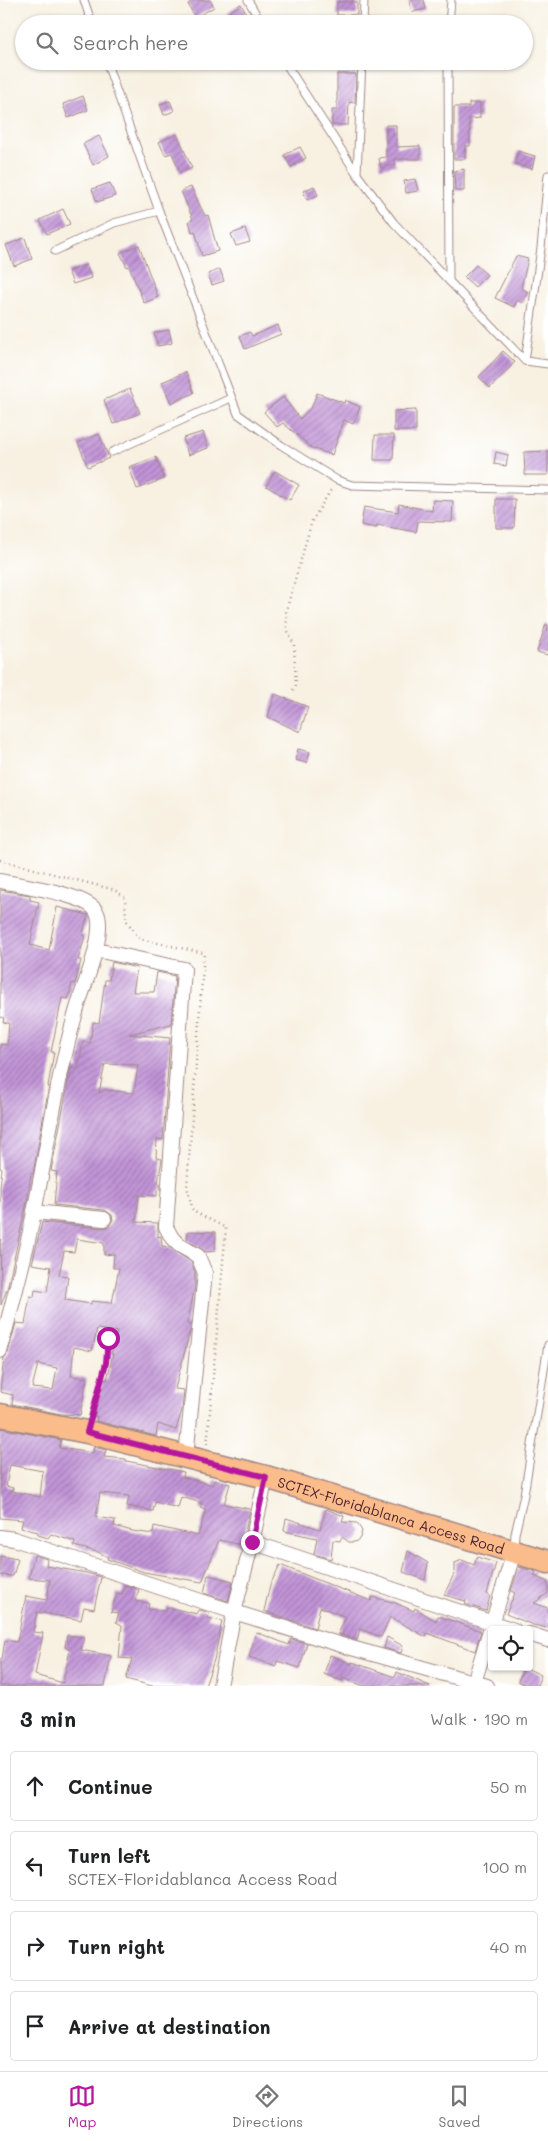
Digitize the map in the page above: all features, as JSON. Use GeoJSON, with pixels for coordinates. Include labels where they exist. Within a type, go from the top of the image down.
{"type":"FeatureCollection","features":[{"type":"Feature","properties":{"kind":"main road","name":"SCTEX-Floridablanca Access Road"},"geometry":{"type":"LineString","coordinates":[[0,1415],[87,1432],[266,1477],[548,1562]]}},
{"type":"Feature","properties":{"kind":"street"},"geometry":{"type":"LineString","coordinates":[[0,881],[48,890],[89,904],[96,911],[100,921],[96,950],[66,1044],[34,1212],[0,1351]]}},
{"type":"Feature","properties":{"kind":"street"},"geometry":{"type":"LineString","coordinates":[[96,950],[184,970],[166,1227],[172,1238],[179,1245],[198,1256],[205,1272],[186,1456]]}},
{"type":"Feature","properties":{"kind":"street"},"geometry":{"type":"LineString","coordinates":[[34,1212],[104,1219]]}},
{"type":"Feature","properties":{"kind":"street"},"geometry":{"type":"LineString","coordinates":[[223,1685],[234,1612],[266,1477]]}},
{"type":"Feature","properties":{"kind":"street"},"geometry":{"type":"LineString","coordinates":[[0,1536],[234,1612],[478,1685],[492,1623],[514,1552]]}},
{"type":"Feature","properties":{"kind":"street"},"geometry":{"type":"LineString","coordinates":[[252,1542],[501,1626]]}},
{"type":"Feature","properties":{"kind":"street"},"geometry":{"type":"LineString","coordinates":[[533,1635],[548,1640]]}},
{"type":"Feature","properties":{"kind":"lane"},"geometry":{"type":"LineString","coordinates":[[84,0],[89,15]]}},
{"type":"Feature","properties":{"kind":"lane"},"geometry":{"type":"LineString","coordinates":[[248,0],[257,15]]}},
{"type":"Feature","properties":{"kind":"lane"},"geometry":{"type":"LineString","coordinates":[[363,15],[364,0]]}},
{"type":"Feature","properties":{"kind":"lane"},"geometry":{"type":"LineString","coordinates":[[450,0],[450,15]]}},
{"type":"Feature","properties":{"kind":"lane"},"geometry":{"type":"LineString","coordinates":[[109,70],[159,211],[238,414],[281,445],[337,480],[352,485],[548,490]]}},
{"type":"Feature","properties":{"kind":"lane"},"geometry":{"type":"LineString","coordinates":[[290,70],[357,174],[394,223],[525,361],[548,364]]}},
{"type":"Feature","properties":{"kind":"lane"},"geometry":{"type":"LineString","coordinates":[[357,174],[362,70]]}},
{"type":"Feature","properties":{"kind":"lane"},"geometry":{"type":"LineString","coordinates":[[448,70],[449,281]]}},
{"type":"Feature","properties":{"kind":"lane"},"geometry":{"type":"LineString","coordinates":[[525,361],[541,248],[548,175]]}},
{"type":"Feature","properties":{"kind":"lane"},"geometry":{"type":"LineString","coordinates":[[55,251],[114,223],[159,211]]}},
{"type":"Feature","properties":{"kind":"lane"},"geometry":{"type":"LineString","coordinates":[[112,452],[231,398]]}},
{"type":"Feature","properties":{"kind":"lane"},"geometry":{"type":"LineString","coordinates":[[514,1552],[515,1534],[524,1495],[548,1345]]}},
{"type":"Feature","properties":{"kind":"path"},"geometry":{"type":"LineString","coordinates":[[293,690],[296,686],[294,645],[287,629],[286,611],[312,521],[337,480]]}},
{"type":"Feature","properties":{"kind":"path"},"geometry":{"type":"LineString","coordinates":[[87,1432],[106,1363],[108,1338],[116,1337]]}},
{"type":"Feature","properties":{"kind":"building"},"geometry":{"type":"Polygon","coordinates":[[[194,0],[210,0],[214,7],[200,15],[194,15],[188,4],[194,0]]]}},
{"type":"Feature","properties":{"kind":"building"},"geometry":{"type":"Polygon","coordinates":[[[409,0],[424,0],[426,9],[412,12],[409,0]]]}},
{"type":"Feature","properties":{"kind":"building"},"geometry":{"type":"Polygon","coordinates":[[[337,2],[357,2],[357,15],[337,15],[337,2]]]}},
{"type":"Feature","properties":{"kind":"building"},"geometry":{"type":"Polygon","coordinates":[[[241,4],[247,15],[228,15],[227,13],[241,4]]]}},
{"type":"Feature","properties":{"kind":"building"},"geometry":{"type":"Polygon","coordinates":[[[337,74],[356,74],[355,103],[349,102],[348,125],[332,125],[332,110],[337,110],[337,74]]]}},
{"type":"Feature","properties":{"kind":"building"},"geometry":{"type":"Polygon","coordinates":[[[83,96],[88,110],[68,118],[63,104],[83,96]]]}},
{"type":"Feature","properties":{"kind":"building"},"geometry":{"type":"Polygon","coordinates":[[[170,101],[174,111],[164,115],[160,104],[170,101]]]}},
{"type":"Feature","properties":{"kind":"building"},"geometry":{"type":"Polygon","coordinates":[[[469,103],[480,103],[480,118],[469,119],[470,146],[465,146],[465,159],[454,159],[454,107],[469,107],[469,103]]]}},
{"type":"Feature","properties":{"kind":"building"},"geometry":{"type":"Polygon","coordinates":[[[386,125],[396,125],[396,147],[420,146],[420,159],[394,159],[396,165],[381,168],[379,158],[386,157],[386,125]]]}},
{"type":"Feature","properties":{"kind":"building"},"geometry":{"type":"Polygon","coordinates":[[[177,134],[192,168],[180,173],[172,153],[165,155],[159,142],[177,134]]]}},
{"type":"Feature","properties":{"kind":"building"},"geometry":{"type":"Polygon","coordinates":[[[99,136],[109,156],[93,165],[83,144],[99,136]]]}},
{"type":"Feature","properties":{"kind":"building"},"geometry":{"type":"Polygon","coordinates":[[[300,147],[306,158],[291,167],[284,155],[300,147]]]}},
{"type":"Feature","properties":{"kind":"building"},"geometry":{"type":"Polygon","coordinates":[[[518,151],[535,156],[532,169],[515,164],[518,151]]]}},
{"type":"Feature","properties":{"kind":"building"},"geometry":{"type":"Polygon","coordinates":[[[464,169],[464,191],[455,191],[454,171],[464,169]]]}},
{"type":"Feature","properties":{"kind":"building"},"geometry":{"type":"Polygon","coordinates":[[[415,179],[418,191],[406,193],[404,181],[415,179]]]}},
{"type":"Feature","properties":{"kind":"building"},"geometry":{"type":"Polygon","coordinates":[[[110,183],[115,196],[97,202],[92,189],[110,183]]]}},
{"type":"Feature","properties":{"kind":"building"},"geometry":{"type":"Polygon","coordinates":[[[314,186],[318,195],[307,200],[303,191],[314,186]]]}},
{"type":"Feature","properties":{"kind":"building"},"geometry":{"type":"Polygon","coordinates":[[[191,187],[205,216],[208,215],[218,251],[202,256],[195,231],[192,232],[189,221],[193,219],[181,191],[191,187]]]}},
{"type":"Feature","properties":{"kind":"building"},"geometry":{"type":"Polygon","coordinates":[[[63,209],[70,224],[47,234],[40,220],[63,209]]]}},
{"type":"Feature","properties":{"kind":"building"},"geometry":{"type":"Polygon","coordinates":[[[245,229],[250,242],[236,246],[231,234],[245,229]]]}},
{"type":"Feature","properties":{"kind":"building"},"geometry":{"type":"Polygon","coordinates":[[[25,238],[32,259],[14,266],[6,245],[25,238]]]}},
{"type":"Feature","properties":{"kind":"building"},"geometry":{"type":"Polygon","coordinates":[[[139,245],[158,297],[144,303],[129,266],[127,267],[120,253],[139,245]]]}},
{"type":"Feature","properties":{"kind":"building"},"geometry":{"type":"Polygon","coordinates":[[[516,256],[528,259],[521,288],[528,292],[522,303],[517,300],[514,307],[495,298],[516,256]]]}},
{"type":"Feature","properties":{"kind":"building"},"geometry":{"type":"Polygon","coordinates":[[[86,265],[91,278],[73,284],[68,271],[86,265]]]}},
{"type":"Feature","properties":{"kind":"building"},"geometry":{"type":"Polygon","coordinates":[[[476,265],[487,275],[475,287],[464,277],[476,265]]]}},
{"type":"Feature","properties":{"kind":"building"},"geometry":{"type":"Polygon","coordinates":[[[220,269],[224,281],[212,285],[208,274],[220,269]]]}},
{"type":"Feature","properties":{"kind":"building"},"geometry":{"type":"Polygon","coordinates":[[[278,325],[281,334],[245,349],[240,336],[250,332],[252,336],[278,325]]]}},
{"type":"Feature","properties":{"kind":"building"},"geometry":{"type":"Polygon","coordinates":[[[169,330],[172,343],[158,346],[154,333],[169,330]]]}},
{"type":"Feature","properties":{"kind":"building"},"geometry":{"type":"Polygon","coordinates":[[[503,351],[515,362],[490,388],[479,377],[503,351]]]}},
{"type":"Feature","properties":{"kind":"building"},"geometry":{"type":"Polygon","coordinates":[[[186,372],[194,393],[171,403],[162,382],[186,372]]]}},
{"type":"Feature","properties":{"kind":"building"},"geometry":{"type":"Polygon","coordinates":[[[130,389],[140,413],[113,424],[104,400],[130,389]]]}},
{"type":"Feature","properties":{"kind":"building"},"geometry":{"type":"Polygon","coordinates":[[[317,393],[344,403],[345,400],[360,407],[353,424],[344,420],[332,455],[312,448],[283,423],[277,427],[264,412],[283,397],[300,419],[312,406],[317,393]]]}},
{"type":"Feature","properties":{"kind":"building"},"geometry":{"type":"Polygon","coordinates":[[[416,410],[416,431],[394,431],[394,411],[416,410]]]}},
{"type":"Feature","properties":{"kind":"building"},"geometry":{"type":"Polygon","coordinates":[[[203,432],[208,448],[188,455],[183,438],[203,432]]]}},
{"type":"Feature","properties":{"kind":"building"},"geometry":{"type":"Polygon","coordinates":[[[99,434],[109,458],[88,467],[78,443],[99,434]]]}},
{"type":"Feature","properties":{"kind":"building"},"geometry":{"type":"Polygon","coordinates":[[[375,435],[394,435],[393,460],[374,460],[375,435]]]}},
{"type":"Feature","properties":{"kind":"building"},"geometry":{"type":"Polygon","coordinates":[[[548,451],[548,475],[525,475],[524,452],[548,451]]]}},
{"type":"Feature","properties":{"kind":"building"},"geometry":{"type":"Polygon","coordinates":[[[496,452],[508,455],[506,466],[494,464],[496,452]]]}},
{"type":"Feature","properties":{"kind":"building"},"geometry":{"type":"Polygon","coordinates":[[[156,457],[164,479],[137,489],[129,467],[156,457]]]}},
{"type":"Feature","properties":{"kind":"building"},"geometry":{"type":"Polygon","coordinates":[[[275,471],[299,485],[290,500],[266,486],[275,471]]]}},
{"type":"Feature","properties":{"kind":"building"},"geometry":{"type":"Polygon","coordinates":[[[496,499],[515,499],[514,528],[496,528],[496,499]]]}},
{"type":"Feature","properties":{"kind":"building"},"geometry":{"type":"Polygon","coordinates":[[[433,500],[453,501],[452,522],[418,521],[416,532],[377,525],[376,528],[361,525],[364,507],[398,512],[399,504],[432,511],[433,500]]]}},
{"type":"Feature","properties":{"kind":"building"},"geometry":{"type":"Polygon","coordinates":[[[546,624],[548,625],[548,655],[537,652],[546,624]]]}},
{"type":"Feature","properties":{"kind":"building"},"geometry":{"type":"Polygon","coordinates":[[[275,694],[308,707],[300,732],[268,717],[275,694]]]}},
{"type":"Feature","properties":{"kind":"building"},"geometry":{"type":"Polygon","coordinates":[[[298,749],[310,752],[307,763],[295,760],[298,749]]]}},
{"type":"Feature","properties":{"kind":"building"},"geometry":{"type":"Polygon","coordinates":[[[0,890],[30,895],[30,900],[39,902],[30,945],[49,950],[57,907],[88,915],[82,935],[85,936],[78,960],[81,960],[75,984],[72,983],[68,999],[62,998],[51,1052],[54,1052],[33,1174],[31,1173],[27,1202],[7,1289],[1,1305],[0,1187],[2,1169],[0,1168],[0,1044],[7,1045],[9,1023],[3,1022],[4,1018],[0,1017],[0,890]]]}},
{"type":"Feature","properties":{"kind":"building"},"geometry":{"type":"Polygon","coordinates":[[[112,962],[137,968],[133,992],[154,992],[157,972],[175,976],[171,1024],[129,1034],[170,1038],[163,1140],[157,1139],[156,1158],[162,1159],[158,1182],[160,1190],[157,1191],[157,1196],[139,1195],[136,1222],[158,1223],[158,1237],[161,1236],[162,1246],[169,1247],[191,1262],[195,1272],[195,1287],[187,1324],[191,1325],[190,1331],[175,1389],[184,1390],[182,1410],[176,1430],[158,1424],[156,1436],[96,1421],[97,1416],[92,1416],[103,1380],[107,1380],[117,1332],[97,1329],[92,1351],[74,1347],[71,1376],[87,1378],[80,1415],[61,1414],[12,1404],[13,1395],[0,1392],[4,1358],[8,1353],[16,1323],[25,1324],[30,1296],[34,1297],[35,1290],[47,1292],[51,1267],[32,1264],[42,1222],[103,1228],[108,1227],[113,1220],[112,1215],[105,1210],[54,1205],[57,1172],[51,1171],[71,1068],[78,1069],[83,1042],[90,1043],[93,1022],[99,1023],[105,980],[109,980],[112,962]],[[105,1064],[99,1093],[105,1090],[134,1093],[138,1065],[105,1064]],[[77,1239],[74,1252],[64,1251],[59,1275],[68,1276],[65,1300],[91,1304],[91,1301],[112,1303],[119,1268],[113,1268],[114,1254],[104,1255],[104,1243],[77,1239]],[[38,1364],[32,1388],[53,1390],[57,1368],[38,1364]]]}},
{"type":"Feature","properties":{"kind":"building"},"geometry":{"type":"Polygon","coordinates":[[[188,1231],[216,1232],[215,1251],[206,1252],[187,1240],[188,1231]]]}},
{"type":"Feature","properties":{"kind":"building"},"geometry":{"type":"Polygon","coordinates":[[[0,1428],[61,1440],[59,1448],[93,1453],[94,1447],[106,1450],[104,1457],[126,1459],[126,1461],[184,1472],[183,1477],[213,1485],[214,1480],[230,1484],[224,1504],[250,1509],[242,1545],[219,1540],[202,1582],[144,1572],[107,1559],[108,1557],[98,1552],[74,1546],[75,1542],[51,1534],[48,1538],[38,1535],[38,1532],[21,1528],[23,1520],[0,1518],[0,1428]],[[10,1465],[6,1486],[13,1488],[12,1491],[40,1497],[43,1471],[10,1465]],[[100,1493],[96,1517],[115,1520],[114,1526],[132,1531],[153,1534],[154,1526],[198,1536],[206,1510],[200,1508],[202,1503],[181,1497],[178,1508],[155,1502],[153,1511],[127,1506],[129,1496],[100,1493]]]}},
{"type":"Feature","properties":{"kind":"building"},"geometry":{"type":"Polygon","coordinates":[[[326,1509],[344,1516],[342,1522],[357,1523],[362,1531],[360,1538],[355,1542],[349,1542],[342,1537],[340,1541],[333,1540],[331,1559],[314,1554],[317,1538],[284,1531],[286,1518],[320,1529],[326,1509]]]}},
{"type":"Feature","properties":{"kind":"building"},"geometry":{"type":"Polygon","coordinates":[[[408,1551],[428,1563],[425,1580],[403,1572],[408,1551]]]}},
{"type":"Feature","properties":{"kind":"building"},"geometry":{"type":"Polygon","coordinates":[[[34,1555],[47,1559],[46,1566],[101,1577],[94,1609],[84,1607],[81,1620],[37,1612],[33,1632],[43,1633],[35,1675],[63,1683],[70,1650],[65,1647],[67,1635],[84,1637],[81,1650],[111,1656],[105,1686],[0,1686],[0,1659],[2,1659],[5,1640],[17,1642],[26,1596],[47,1600],[50,1580],[29,1578],[34,1555]]]}},
{"type":"Feature","properties":{"kind":"building"},"geometry":{"type":"Polygon","coordinates":[[[0,1556],[18,1559],[13,1576],[0,1575],[0,1556]]]}},
{"type":"Feature","properties":{"kind":"building"},"geometry":{"type":"Polygon","coordinates":[[[477,1557],[496,1563],[487,1594],[490,1596],[486,1611],[465,1604],[466,1601],[444,1595],[455,1572],[455,1563],[462,1560],[474,1565],[477,1557]]]}},
{"type":"Feature","properties":{"kind":"building"},"geometry":{"type":"Polygon","coordinates":[[[280,1565],[371,1601],[372,1597],[393,1602],[414,1611],[415,1608],[436,1621],[438,1616],[481,1631],[475,1651],[427,1633],[426,1637],[390,1617],[381,1637],[360,1629],[357,1640],[338,1634],[346,1617],[320,1607],[315,1628],[264,1611],[270,1585],[280,1565]]]}},
{"type":"Feature","properties":{"kind":"building"},"geometry":{"type":"Polygon","coordinates":[[[519,1567],[536,1572],[534,1576],[548,1582],[548,1593],[534,1603],[548,1608],[548,1628],[533,1625],[506,1614],[515,1593],[511,1591],[519,1567]]]}},
{"type":"Feature","properties":{"kind":"building"},"geometry":{"type":"Polygon","coordinates":[[[208,1575],[233,1581],[228,1601],[204,1593],[208,1575]]]}},
{"type":"Feature","properties":{"kind":"building"},"geometry":{"type":"Polygon","coordinates":[[[125,1585],[139,1590],[135,1601],[149,1603],[148,1609],[166,1611],[167,1607],[197,1614],[198,1610],[200,1610],[209,1613],[208,1618],[222,1621],[214,1660],[205,1686],[152,1686],[126,1679],[132,1659],[119,1658],[122,1625],[116,1622],[119,1613],[111,1612],[117,1593],[122,1594],[125,1585]]]}},
{"type":"Feature","properties":{"kind":"building"},"geometry":{"type":"Polygon","coordinates":[[[256,1632],[289,1645],[291,1639],[307,1643],[300,1668],[277,1661],[276,1666],[249,1657],[256,1632]]]}},
{"type":"Feature","properties":{"kind":"building"},"geometry":{"type":"Polygon","coordinates":[[[387,1637],[403,1646],[401,1653],[384,1648],[387,1637]]]}},
{"type":"Feature","properties":{"kind":"building"},"geometry":{"type":"Polygon","coordinates":[[[330,1655],[395,1677],[397,1672],[430,1686],[364,1686],[342,1678],[342,1681],[324,1674],[330,1655]]]}},
{"type":"Feature","properties":{"kind":"building"},"geometry":{"type":"Polygon","coordinates":[[[522,1671],[532,1671],[541,1675],[537,1686],[527,1686],[518,1681],[522,1671]]]}},
{"type":"Feature","properties":{"kind":"route"},"geometry":{"type":"LineString","coordinates":[[108,1338],[106,1363],[87,1432],[266,1477],[252,1542]]}}]}
